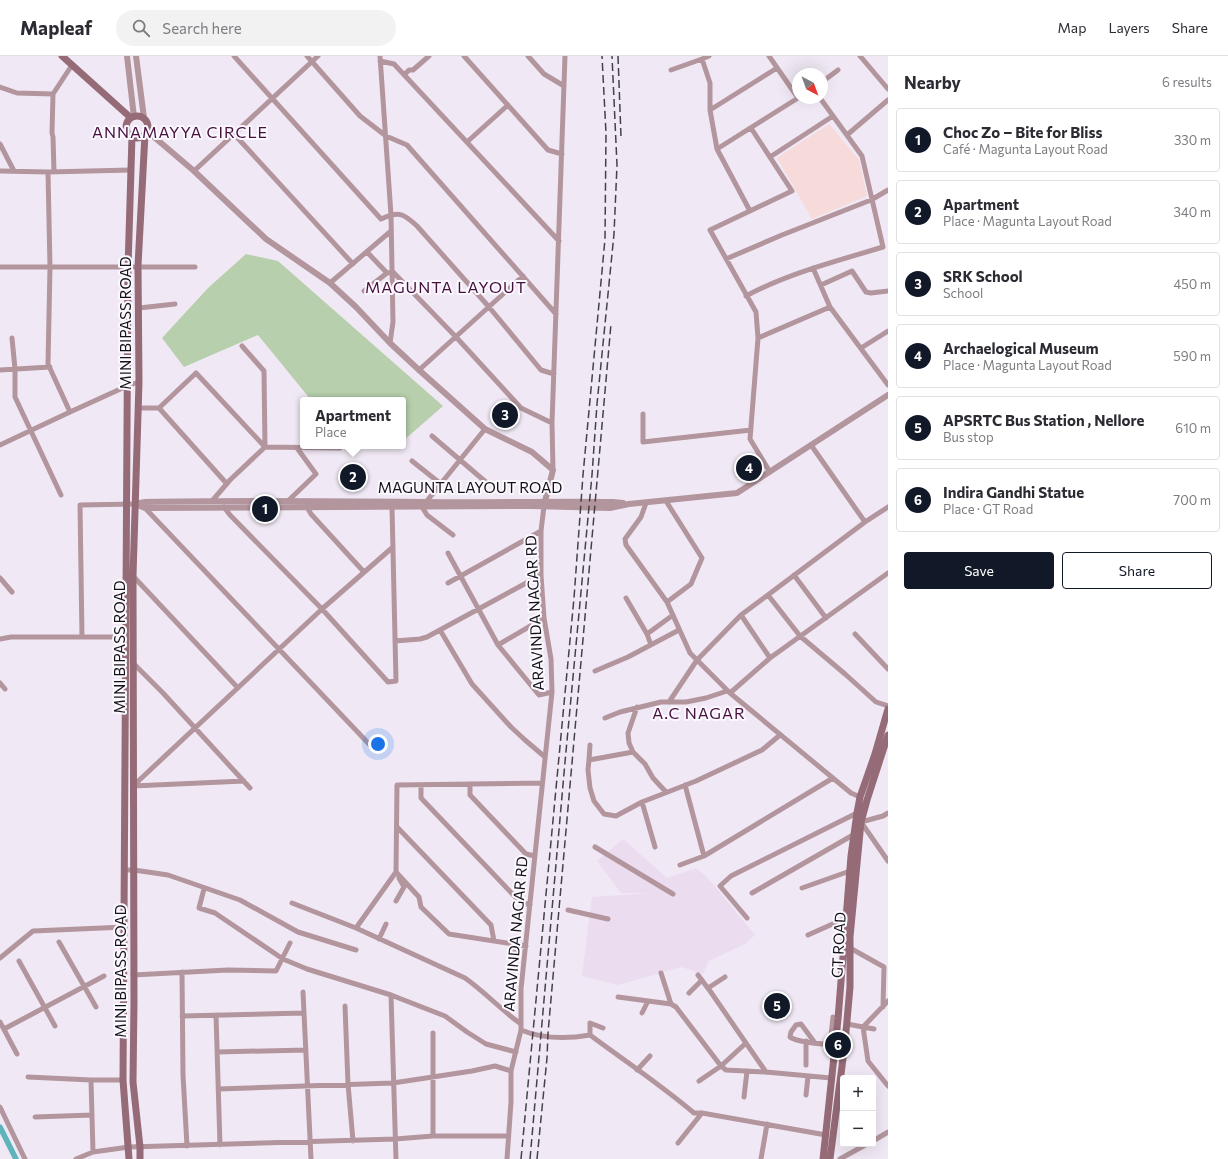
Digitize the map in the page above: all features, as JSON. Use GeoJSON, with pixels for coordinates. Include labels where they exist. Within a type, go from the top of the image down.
{"type":"FeatureCollection","features":[{"type":"Feature","properties":{"kind":"main road"},"geometry":{"type":"LineString","coordinates":[[62,56],[132,118]]}},
{"type":"Feature","properties":{"kind":"main road"},"geometry":{"type":"LineString","coordinates":[[129,1159],[123,1080],[128,268],[132,136],[127,128],[128,121],[132,118],[137,116],[144,118],[148,124],[146,132],[139,137],[132,136]]}},
{"type":"Feature","properties":{"kind":"main road","name":"MINI BIPASS ROAD"},"geometry":{"type":"LineString","coordinates":[[140,1159],[133,1082],[133,576],[139,382],[138,266],[146,132]]}},
{"type":"Feature","properties":{"kind":"main road"},"geometry":{"type":"LineString","coordinates":[[823,1159],[857,813],[860,797],[875,754],[888,708]]}},
{"type":"Feature","properties":{"kind":"main road","name":"GT ROAD"},"geometry":{"type":"LineString","coordinates":[[830,1159],[847,1024],[850,987],[850,948],[861,822],[888,735]]}},
{"type":"Feature","properties":{"kind":"street"},"geometry":{"type":"LineString","coordinates":[[127,56],[132,118]]}},
{"type":"Feature","properties":{"kind":"street"},"geometry":{"type":"LineString","coordinates":[[136,56],[144,118]]}},
{"type":"Feature","properties":{"kind":"street"},"geometry":{"type":"LineString","coordinates":[[234,56],[381,219],[391,215],[404,215],[417,226],[489,307],[542,370],[554,374]]}},
{"type":"Feature","properties":{"kind":"street"},"geometry":{"type":"LineString","coordinates":[[307,56],[360,116],[386,136],[407,145],[556,314]]}},
{"type":"Feature","properties":{"kind":"street"},"geometry":{"type":"LineString","coordinates":[[194,171],[318,56]]}},
{"type":"Feature","properties":{"kind":"street"},"geometry":{"type":"LineString","coordinates":[[404,75],[409,70],[413,70],[429,56]]}},
{"type":"Feature","properties":{"kind":"street"},"geometry":{"type":"LineString","coordinates":[[464,56],[548,150],[562,154]]}},
{"type":"Feature","properties":{"kind":"street"},"geometry":{"type":"LineString","coordinates":[[528,56],[544,74],[564,86]]}},
{"type":"Feature","properties":{"kind":"street"},"geometry":{"type":"LineString","coordinates":[[545,504],[553,470],[552,423],[565,56]]}},
{"type":"Feature","properties":{"kind":"street"},"geometry":{"type":"LineString","coordinates":[[671,70],[702,60],[709,56]]}},
{"type":"Feature","properties":{"kind":"street"},"geometry":{"type":"LineString","coordinates":[[769,56],[792,89]]}},
{"type":"Feature","properties":{"kind":"street"},"geometry":{"type":"LineString","coordinates":[[860,56],[888,90]]}},
{"type":"Feature","properties":{"kind":"street"},"geometry":{"type":"LineString","coordinates":[[390,343],[393,322],[390,272],[392,231],[380,59],[394,64],[559,241]]}},
{"type":"Feature","properties":{"kind":"street"},"geometry":{"type":"LineString","coordinates":[[702,60],[710,83],[710,110],[717,149],[750,211]]}},
{"type":"Feature","properties":{"kind":"street"},"geometry":{"type":"LineString","coordinates":[[70,412],[48,364],[53,94],[72,65]]}},
{"type":"Feature","properties":{"kind":"street"},"geometry":{"type":"LineString","coordinates":[[710,110],[777,68]]}},
{"type":"Feature","properties":{"kind":"street"},"geometry":{"type":"LineString","coordinates":[[828,78],[838,70]]}},
{"type":"Feature","properties":{"kind":"street"},"geometry":{"type":"LineString","coordinates":[[0,87],[17,93],[53,94]]}},
{"type":"Feature","properties":{"kind":"street"},"geometry":{"type":"LineString","coordinates":[[847,135],[888,100]]}},
{"type":"Feature","properties":{"kind":"street"},"geometry":{"type":"LineString","coordinates":[[717,149],[792,102]]}},
{"type":"Feature","properties":{"kind":"street"},"geometry":{"type":"LineString","coordinates":[[746,296],[765,285],[813,268],[882,247],[862,156],[824,104]]}},
{"type":"Feature","properties":{"kind":"street"},"geometry":{"type":"LineString","coordinates":[[467,142],[508,105]]}},
{"type":"Feature","properties":{"kind":"street"},"geometry":{"type":"LineString","coordinates":[[770,157],[833,116]]}},
{"type":"Feature","properties":{"kind":"street"},"geometry":{"type":"LineString","coordinates":[[751,128],[792,191],[710,230],[756,312],[758,338],[750,439],[770,472]]}},
{"type":"Feature","properties":{"kind":"street"},"geometry":{"type":"LineString","coordinates":[[146,132],[194,171],[266,239],[330,283],[356,306],[390,343],[485,429],[532,452],[553,470]]}},
{"type":"Feature","properties":{"kind":"street"},"geometry":{"type":"LineString","coordinates":[[234,134],[353,264]]}},
{"type":"Feature","properties":{"kind":"street"},"geometry":{"type":"LineString","coordinates":[[0,144],[14,171]]}},
{"type":"Feature","properties":{"kind":"street"},"geometry":{"type":"LineString","coordinates":[[0,171],[51,172],[131,170]]}},
{"type":"Feature","properties":{"kind":"street"},"geometry":{"type":"LineString","coordinates":[[726,259],[782,234],[871,200],[888,190]]}},
{"type":"Feature","properties":{"kind":"street"},"geometry":{"type":"LineString","coordinates":[[330,283],[392,231]]}},
{"type":"Feature","properties":{"kind":"street"},"geometry":{"type":"LineString","coordinates":[[367,252],[390,272],[456,337],[521,408],[552,423]]}},
{"type":"Feature","properties":{"kind":"street"},"geometry":{"type":"LineString","coordinates":[[0,267],[195,267]]}},
{"type":"Feature","properties":{"kind":"street"},"geometry":{"type":"LineString","coordinates":[[813,268],[830,307],[888,386]]}},
{"type":"Feature","properties":{"kind":"street"},"geometry":{"type":"LineString","coordinates":[[821,285],[852,271],[866,292],[888,291]]}},
{"type":"Feature","properties":{"kind":"street"},"geometry":{"type":"LineString","coordinates":[[364,291],[390,272]]}},
{"type":"Feature","properties":{"kind":"street"},"geometry":{"type":"LineString","coordinates":[[419,370],[523,276]]}},
{"type":"Feature","properties":{"kind":"street"},"geometry":{"type":"LineString","coordinates":[[139,308],[175,304]]}},
{"type":"Feature","properties":{"kind":"street"},"geometry":{"type":"LineString","coordinates":[[758,338],[830,307]]}},
{"type":"Feature","properties":{"kind":"street"},"geometry":{"type":"LineString","coordinates":[[861,348],[888,331]]}},
{"type":"Feature","properties":{"kind":"street"},"geometry":{"type":"LineString","coordinates":[[12,338],[15,396],[60,495]]}},
{"type":"Feature","properties":{"kind":"street"},"geometry":{"type":"LineString","coordinates":[[242,346],[264,371],[265,448]]}},
{"type":"Feature","properties":{"kind":"street"},"geometry":{"type":"LineString","coordinates":[[0,370],[50,367]]}},
{"type":"Feature","properties":{"kind":"street"},"geometry":{"type":"LineString","coordinates":[[138,408],[159,408],[196,373],[265,448]]}},
{"type":"Feature","properties":{"kind":"street"},"geometry":{"type":"LineString","coordinates":[[0,445],[127,386],[139,382]]}},
{"type":"Feature","properties":{"kind":"street","name":"MAGUNTA LAYOUT ROAD"},"geometry":{"type":"LineString","coordinates":[[135,504],[145,502],[288,501],[424,505],[612,502],[629,504],[737,493],[888,395]]}},
{"type":"Feature","properties":{"kind":"street"},"geometry":{"type":"LineString","coordinates":[[159,408],[227,484]]}},
{"type":"Feature","properties":{"kind":"street"},"geometry":{"type":"LineString","coordinates":[[643,414],[643,442],[751,430]]}},
{"type":"Feature","properties":{"kind":"street"},"geometry":{"type":"LineString","coordinates":[[453,535],[428,515],[424,505],[485,429]]}},
{"type":"Feature","properties":{"kind":"street"},"geometry":{"type":"LineString","coordinates":[[432,436],[487,484]]}},
{"type":"Feature","properties":{"kind":"street"},"geometry":{"type":"LineString","coordinates":[[811,445],[865,522]]}},
{"type":"Feature","properties":{"kind":"street"},"geometry":{"type":"LineString","coordinates":[[212,501],[227,484],[265,448],[297,448],[316,474],[288,501]]}},
{"type":"Feature","properties":{"kind":"street"},"geometry":{"type":"LineString","coordinates":[[412,462],[441,484]]}},
{"type":"Feature","properties":{"kind":"street"},"geometry":{"type":"LineString","coordinates":[[666,500],[702,558],[691,584],[667,602]]}},
{"type":"Feature","properties":{"kind":"street"},"geometry":{"type":"LineString","coordinates":[[646,503],[641,517],[625,539],[626,545],[667,602],[690,653],[728,692],[851,793],[860,797]]}},
{"type":"Feature","properties":{"kind":"street"},"geometry":{"type":"LineString","coordinates":[[82,637],[80,505],[135,504]]}},
{"type":"Feature","properties":{"kind":"street","name":"MAGUNTA LAYOUT ROAD"},"geometry":{"type":"LineString","coordinates":[[135,504],[145,508],[392,507],[424,505]]}},
{"type":"Feature","properties":{"kind":"street","name":"ARAVINDA NAGAR RD"},"geometry":{"type":"LineString","coordinates":[[545,504],[542,531],[541,575],[544,618],[551,659],[552,692],[521,989],[521,1030],[534,1036],[557,1038],[590,1035]]}},
{"type":"Feature","properties":{"kind":"street"},"geometry":{"type":"LineString","coordinates":[[224,507],[230,515],[322,609],[388,682],[396,681],[392,507]]}},
{"type":"Feature","properties":{"kind":"street"},"geometry":{"type":"LineString","coordinates":[[307,507],[311,514],[364,572]]}},
{"type":"Feature","properties":{"kind":"street"},"geometry":{"type":"LineString","coordinates":[[669,702],[697,660],[741,616],[865,522],[888,507]]}},
{"type":"Feature","properties":{"kind":"street"},"geometry":{"type":"LineString","coordinates":[[145,508],[369,744]]}},
{"type":"Feature","properties":{"kind":"street"},"geometry":{"type":"LineString","coordinates":[[448,584],[542,531]]}},
{"type":"Feature","properties":{"kind":"street"},"geometry":{"type":"LineString","coordinates":[[133,786],[322,609],[393,547]]}},
{"type":"Feature","properties":{"kind":"street"},"geometry":{"type":"LineString","coordinates":[[448,553],[477,609],[498,645],[538,695],[552,692]]}},
{"type":"Feature","properties":{"kind":"street"},"geometry":{"type":"LineString","coordinates":[[605,718],[637,707],[660,702],[686,702],[728,692],[770,658],[888,572]]}},
{"type":"Feature","properties":{"kind":"street"},"geometry":{"type":"LineString","coordinates":[[395,641],[427,637],[541,575]]}},
{"type":"Feature","properties":{"kind":"street"},"geometry":{"type":"LineString","coordinates":[[794,575],[826,618]]}},
{"type":"Feature","properties":{"kind":"street"},"geometry":{"type":"LineString","coordinates":[[133,576],[238,688]]}},
{"type":"Feature","properties":{"kind":"street"},"geometry":{"type":"LineString","coordinates":[[0,578],[12,592]]}},
{"type":"Feature","properties":{"kind":"street"},"geometry":{"type":"LineString","coordinates":[[768,595],[800,636],[876,702],[888,708]]}},
{"type":"Feature","properties":{"kind":"street"},"geometry":{"type":"LineString","coordinates":[[626,598],[647,634],[651,645]]}},
{"type":"Feature","properties":{"kind":"street"},"geometry":{"type":"LineString","coordinates":[[647,634],[673,615]]}},
{"type":"Feature","properties":{"kind":"street"},"geometry":{"type":"LineString","coordinates":[[741,616],[770,658]]}},
{"type":"Feature","properties":{"kind":"street"},"geometry":{"type":"LineString","coordinates":[[498,645],[544,618]]}},
{"type":"Feature","properties":{"kind":"street"},"geometry":{"type":"LineString","coordinates":[[440,630],[472,684],[511,727],[545,757]]}},
{"type":"Feature","properties":{"kind":"street"},"geometry":{"type":"LineString","coordinates":[[595,671],[628,657],[679,630]]}},
{"type":"Feature","properties":{"kind":"street"},"geometry":{"type":"LineString","coordinates":[[855,634],[888,669]]}},
{"type":"Feature","properties":{"kind":"street"},"geometry":{"type":"LineString","coordinates":[[0,639],[11,637],[126,637]]}},
{"type":"Feature","properties":{"kind":"street"},"geometry":{"type":"LineString","coordinates":[[133,663],[250,788]]}},
{"type":"Feature","properties":{"kind":"street"},"geometry":{"type":"LineString","coordinates":[[0,683],[5,689]]}},
{"type":"Feature","properties":{"kind":"street"},"geometry":{"type":"LineString","coordinates":[[637,707],[628,732],[633,752],[645,764],[653,778],[666,792]]}},
{"type":"Feature","properties":{"kind":"street"},"geometry":{"type":"LineString","coordinates":[[590,745],[588,770],[590,788],[594,801],[604,814],[616,816],[642,802],[685,785],[762,750],[780,734]]}},
{"type":"Feature","properties":{"kind":"street"},"geometry":{"type":"LineString","coordinates":[[589,760],[633,752]]}},
{"type":"Feature","properties":{"kind":"street"},"geometry":{"type":"LineString","coordinates":[[680,865],[704,856],[833,778]]}},
{"type":"Feature","properties":{"kind":"street"},"geometry":{"type":"LineString","coordinates":[[125,786],[244,781]]}},
{"type":"Feature","properties":{"kind":"street"},"geometry":{"type":"LineString","coordinates":[[396,901],[404,887],[396,872],[398,785],[542,783]]}},
{"type":"Feature","properties":{"kind":"street"},"geometry":{"type":"LineString","coordinates":[[470,784],[470,795],[526,854],[535,856]]}},
{"type":"Feature","properties":{"kind":"street"},"geometry":{"type":"LineString","coordinates":[[421,785],[421,798],[520,902],[530,905]]}},
{"type":"Feature","properties":{"kind":"street"},"geometry":{"type":"LineString","coordinates":[[685,785],[704,856]]}},
{"type":"Feature","properties":{"kind":"street"},"geometry":{"type":"LineString","coordinates":[[642,802],[655,847]]}},
{"type":"Feature","properties":{"kind":"street"},"geometry":{"type":"LineString","coordinates":[[747,918],[720,886],[730,876],[857,813]]}},
{"type":"Feature","properties":{"kind":"street"},"geometry":{"type":"LineString","coordinates":[[888,813],[883,816],[861,822],[888,860]]}},
{"type":"Feature","properties":{"kind":"street"},"geometry":{"type":"LineString","coordinates":[[396,827],[491,925],[494,941]]}},
{"type":"Feature","properties":{"kind":"street"},"geometry":{"type":"LineString","coordinates":[[752,894],[854,836]]}},
{"type":"Feature","properties":{"kind":"street"},"geometry":{"type":"LineString","coordinates":[[595,847],[673,894]]}},
{"type":"Feature","properties":{"kind":"street"},"geometry":{"type":"LineString","coordinates":[[125,870],[134,870],[168,876],[240,900],[298,932],[356,950]]}},
{"type":"Feature","properties":{"kind":"street"},"geometry":{"type":"LineString","coordinates":[[356,928],[396,872]]}},
{"type":"Feature","properties":{"kind":"street"},"geometry":{"type":"LineString","coordinates":[[396,872],[420,897],[421,906],[449,934],[526,946]]}},
{"type":"Feature","properties":{"kind":"street"},"geometry":{"type":"LineString","coordinates":[[802,888],[850,872]]}},
{"type":"Feature","properties":{"kind":"street"},"geometry":{"type":"LineString","coordinates":[[204,889],[199,908],[214,913],[283,959],[307,969],[391,995],[444,1016],[486,1044],[516,1052]]}},
{"type":"Feature","properties":{"kind":"street"},"geometry":{"type":"LineString","coordinates":[[292,902],[356,928],[465,978],[478,987],[507,1014],[521,1024]]}},
{"type":"Feature","properties":{"kind":"street"},"geometry":{"type":"LineString","coordinates":[[568,910],[608,919]]}},
{"type":"Feature","properties":{"kind":"street"},"geometry":{"type":"LineString","coordinates":[[808,935],[846,918]]}},
{"type":"Feature","properties":{"kind":"street"},"geometry":{"type":"LineString","coordinates":[[380,939],[386,924]]}},
{"type":"Feature","properties":{"kind":"street"},"geometry":{"type":"LineString","coordinates":[[0,958],[33,931],[125,927]]}},
{"type":"Feature","properties":{"kind":"street"},"geometry":{"type":"LineString","coordinates":[[59,942],[96,1007]]}},
{"type":"Feature","properties":{"kind":"street"},"geometry":{"type":"LineString","coordinates":[[134,975],[228,970],[276,971],[290,943]]}},
{"type":"Feature","properties":{"kind":"street"},"geometry":{"type":"LineString","coordinates":[[512,973],[516,944]]}},
{"type":"Feature","properties":{"kind":"street"},"geometry":{"type":"LineString","coordinates":[[850,948],[884,967],[883,1007]]}},
{"type":"Feature","properties":{"kind":"street"},"geometry":{"type":"LineString","coordinates":[[19,961],[55,1026]]}},
{"type":"Feature","properties":{"kind":"street"},"geometry":{"type":"LineString","coordinates":[[182,972],[182,1075],[187,1146]]}},
{"type":"Feature","properties":{"kind":"street"},"geometry":{"type":"LineString","coordinates":[[661,973],[671,1004]]}},
{"type":"Feature","properties":{"kind":"street"},"geometry":{"type":"LineString","coordinates":[[698,975],[766,1072]]}},
{"type":"Feature","properties":{"kind":"street"},"geometry":{"type":"LineString","coordinates":[[4,1029],[104,976]]}},
{"type":"Feature","properties":{"kind":"street"},"geometry":{"type":"LineString","coordinates":[[711,992],[708,988],[725,977]]}},
{"type":"Feature","properties":{"kind":"street"},"geometry":{"type":"LineString","coordinates":[[689,993],[702,980]]}},
{"type":"Feature","properties":{"kind":"street"},"geometry":{"type":"LineString","coordinates":[[303,992],[311,1159]]}},
{"type":"Feature","properties":{"kind":"street"},"geometry":{"type":"LineString","coordinates":[[391,995],[396,1159]]}},
{"type":"Feature","properties":{"kind":"street"},"geometry":{"type":"LineString","coordinates":[[618,997],[671,1004],[676,1007],[726,1070],[831,1078]]}},
{"type":"Feature","properties":{"kind":"street"},"geometry":{"type":"LineString","coordinates":[[642,1013],[648,1001]]}},
{"type":"Feature","properties":{"kind":"street"},"geometry":{"type":"LineString","coordinates":[[862,1027],[888,1001]]}},
{"type":"Feature","properties":{"kind":"street"},"geometry":{"type":"LineString","coordinates":[[345,1006],[348,1084],[353,1140]]}},
{"type":"Feature","properties":{"kind":"street"},"geometry":{"type":"LineString","coordinates":[[182,1016],[304,1013]]}},
{"type":"Feature","properties":{"kind":"street"},"geometry":{"type":"LineString","coordinates":[[216,1015],[220,1145]]}},
{"type":"Feature","properties":{"kind":"street"},"geometry":{"type":"LineString","coordinates":[[815,1043],[801,1024],[796,1025],[791,1032],[790,1037],[793,1040],[806,1042],[815,1043],[833,1045],[833,1017]]}},
{"type":"Feature","properties":{"kind":"street"},"geometry":{"type":"LineString","coordinates":[[0,1022],[17,1054]]}},
{"type":"Feature","properties":{"kind":"street"},"geometry":{"type":"LineString","coordinates":[[603,1028],[590,1023],[590,1035],[672,1094],[694,1113],[702,1113],[826,1135]]}},
{"type":"Feature","properties":{"kind":"street"},"geometry":{"type":"LineString","coordinates":[[847,1024],[874,1029]]}},
{"type":"Feature","properties":{"kind":"street"},"geometry":{"type":"LineString","coordinates":[[862,1027],[868,1061],[888,1086]]}},
{"type":"Feature","properties":{"kind":"street"},"geometry":{"type":"LineString","coordinates":[[507,1159],[512,1071],[521,1030]]}},
{"type":"Feature","properties":{"kind":"street"},"geometry":{"type":"LineString","coordinates":[[433,1033],[433,1136]]}},
{"type":"Feature","properties":{"kind":"street"},"geometry":{"type":"LineString","coordinates":[[806,1042],[806,1065]]}},
{"type":"Feature","properties":{"kind":"street"},"geometry":{"type":"LineString","coordinates":[[699,1080],[722,1066],[746,1043]]}},
{"type":"Feature","properties":{"kind":"street"},"geometry":{"type":"LineString","coordinates":[[217,1052],[306,1050]]}},
{"type":"Feature","properties":{"kind":"street"},"geometry":{"type":"LineString","coordinates":[[637,1070],[650,1056]]}},
{"type":"Feature","properties":{"kind":"street"},"geometry":{"type":"LineString","coordinates":[[218,1089],[393,1083],[495,1066],[512,1071]]}},
{"type":"Feature","properties":{"kind":"street"},"geometry":{"type":"LineString","coordinates":[[744,1097],[747,1071]]}},
{"type":"Feature","properties":{"kind":"street"},"geometry":{"type":"LineString","coordinates":[[806,1095],[808,1076]]}},
{"type":"Feature","properties":{"kind":"street"},"geometry":{"type":"LineString","coordinates":[[28,1077],[123,1080]]}},
{"type":"Feature","properties":{"kind":"street"},"geometry":{"type":"LineString","coordinates":[[91,1080],[93,1152]]}},
{"type":"Feature","properties":{"kind":"street"},"geometry":{"type":"LineString","coordinates":[[0,1107],[25,1159]]}},
{"type":"Feature","properties":{"kind":"street"},"geometry":{"type":"LineString","coordinates":[[678,1144],[702,1113]]}},
{"type":"Feature","properties":{"kind":"street"},"geometry":{"type":"LineString","coordinates":[[35,1117],[92,1115]]}},
{"type":"Feature","properties":{"kind":"street"},"geometry":{"type":"LineString","coordinates":[[761,1159],[767,1124]]}},
{"type":"Feature","properties":{"kind":"street"},"geometry":{"type":"LineString","coordinates":[[876,1139],[888,1132]]}},
{"type":"Feature","properties":{"kind":"street"},"geometry":{"type":"LineString","coordinates":[[76,1159],[93,1152],[129,1147],[395,1139],[433,1136],[508,1136]]}},
{"type":"Feature","properties":{"kind":"street"},"geometry":{"type":"LineString","coordinates":[[840,1159],[862,1147]]}},
{"type":"Feature","properties":{"kind":"shaded area"},"geometry":{"type":"Polygon","coordinates":[[[829,124],[859,160],[867,196],[812,219],[777,158],[829,124]]]}},
{"type":"Feature","properties":{"kind":"shaded area"},"geometry":{"type":"Polygon","coordinates":[[[623,839],[667,878],[696,868],[706,876],[755,935],[745,944],[709,961],[703,974],[681,967],[618,985],[582,976],[592,897],[650,893],[621,893],[597,861],[623,839]]]}},
{"type":"Feature","properties":{"kind":"green space"},"geometry":{"type":"Polygon","coordinates":[[[246,254],[278,261],[443,406],[406,438],[406,397],[309,397],[258,335],[184,367],[162,338],[208,288],[246,254]]]}},
{"type":"Feature","properties":{"kind":"waterway"},"geometry":{"type":"LineString","coordinates":[[0,1127],[16,1159]]}},
{"type":"Feature","properties":{"kind":"railway"},"geometry":{"type":"LineString","coordinates":[[521,1159],[574,598],[583,475],[605,239],[606,133],[602,56]]}},
{"type":"Feature","properties":{"kind":"railway"},"geometry":{"type":"LineString","coordinates":[[530,1159],[592,475],[597,404],[614,234],[617,165],[612,56]]}},
{"type":"Feature","properties":{"kind":"railway"},"geometry":{"type":"LineString","coordinates":[[618,56],[621,137]]}},
{"type":"Feature","properties":{"kind":"railway"},"geometry":{"type":"LineString","coordinates":[[537,1159],[611,324]]}},
{"type":"Feature","properties":{"kind":"place","name":"SRK School"},"geometry":{"type":"Point","coordinates":[505,415]}},
{"type":"Feature","properties":{"kind":"place","name":"Archaelogical Museum"},"geometry":{"type":"Point","coordinates":[749,468]}},
{"type":"Feature","properties":{"kind":"place","name":"Apartment"},"geometry":{"type":"Point","coordinates":[353,477]}},
{"type":"Feature","properties":{"kind":"place","name":"Choc Zo – Bite for Bliss"},"geometry":{"type":"Point","coordinates":[265,509]}},
{"type":"Feature","properties":{"kind":"place","name":"APSRTC Bus Station , Nellore"},"geometry":{"type":"Point","coordinates":[777,1006]}},
{"type":"Feature","properties":{"kind":"place","name":"Indira Gandhi Statue"},"geometry":{"type":"Point","coordinates":[838,1045]}},
{"type":"Feature","properties":{"kind":"district","name":"ANNAMAYYA CIRCLE"},"geometry":{"type":"Point","coordinates":[180,132]}},
{"type":"Feature","properties":{"kind":"district","name":"MAGUNTA LAYOUT"},"geometry":{"type":"Point","coordinates":[446,287]}},
{"type":"Feature","properties":{"kind":"district","name":"A.C NAGAR"},"geometry":{"type":"Point","coordinates":[699,713]}}]}
